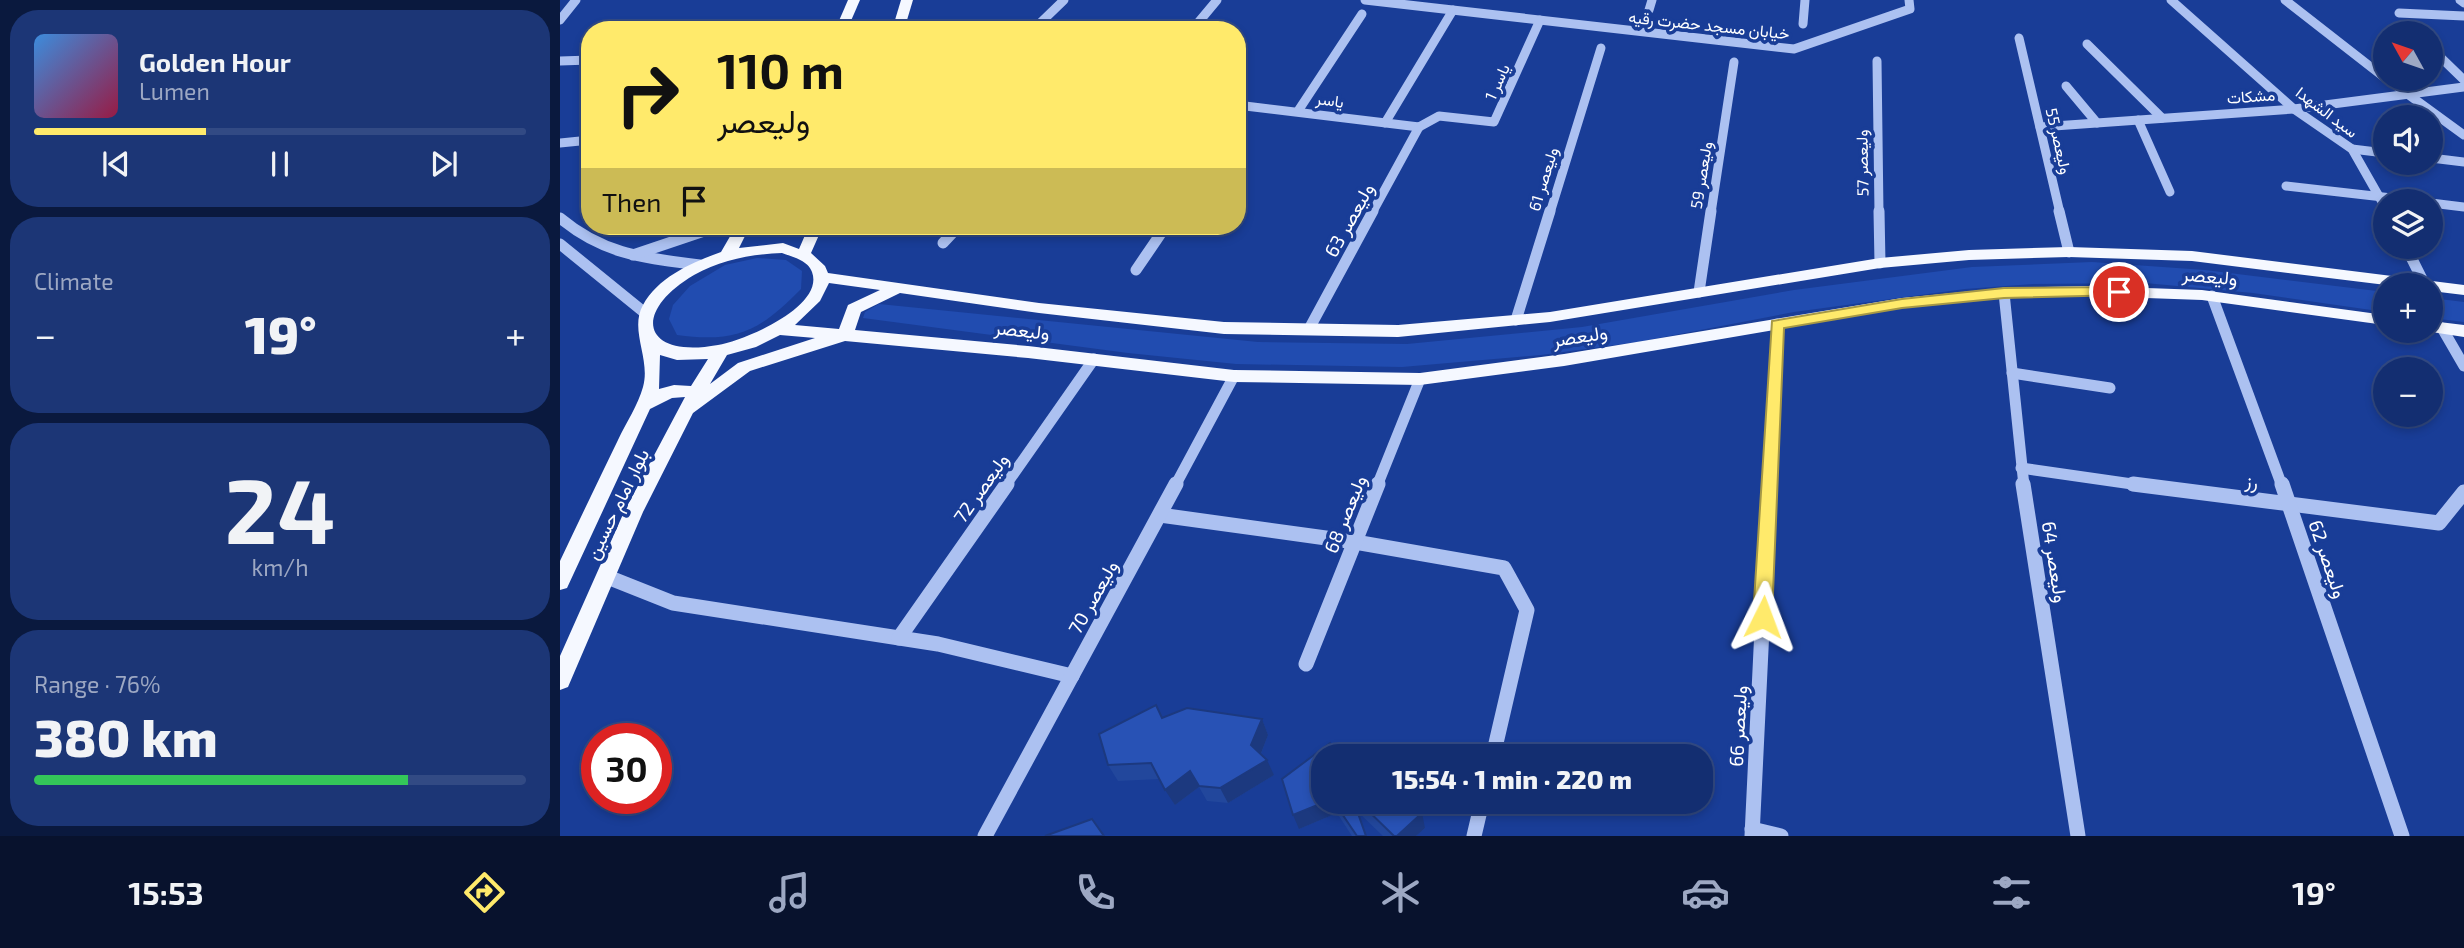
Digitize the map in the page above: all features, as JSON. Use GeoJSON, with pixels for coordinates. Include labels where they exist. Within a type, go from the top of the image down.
{"type":"FeatureCollection","features":[{"type":"Feature","properties":{"kind":"main road"},"geometry":{"type":"LineString","coordinates":[[845,21],[854,0]]}},
{"type":"Feature","properties":{"kind":"main road"},"geometry":{"type":"LineString","coordinates":[[901,21],[907,0]]}},
{"type":"Feature","properties":{"kind":"main road"},"geometry":{"type":"LineString","coordinates":[[728,254],[738,235]]}},
{"type":"Feature","properties":{"kind":"main road"},"geometry":{"type":"LineString","coordinates":[[804,253],[812,235]]}},
{"type":"Feature","properties":{"kind":"main road"},"geometry":{"type":"LineString","coordinates":[[645,313],[656,296],[675,280],[700,265],[728,254],[783,248],[804,253],[817,263],[822,277],[817,294],[810,303],[780,329],[751,343],[721,351],[680,353],[651,343]]}},
{"type":"Feature","properties":{"kind":"main road","name":"ولیعصر"},"geometry":{"type":"LineString","coordinates":[[822,277],[1107,317],[1224,328],[1398,331],[1516,320],[1880,263],[1969,255],[2069,253],[2192,257],[2373,279]]}},
{"type":"Feature","properties":{"kind":"main road"},"geometry":{"type":"LineString","coordinates":[[2443,287],[2464,290]]}},
{"type":"Feature","properties":{"kind":"main road"},"geometry":{"type":"LineString","coordinates":[[684,412],[744,368],[778,354],[845,335],[854,309],[899,288]]}},
{"type":"Feature","properties":{"kind":"main road","name":"ولیعصر"},"geometry":{"type":"LineString","coordinates":[[780,329],[1094,359],[1234,376],[1420,379],[1564,360],[1902,303],[2004,293],[2091,291],[2212,296],[2373,318]]}},
{"type":"Feature","properties":{"kind":"main road","name":"بلوار امام حسین"},"geometry":{"type":"LineString","coordinates":[[560,582],[652,386],[651,343],[643,330],[645,313]]}},
{"type":"Feature","properties":{"kind":"main road"},"geometry":{"type":"LineString","coordinates":[[2443,329],[2464,331]]}},
{"type":"Feature","properties":{"kind":"main road","name":"بلوار امام حسین"},"geometry":{"type":"LineString","coordinates":[[560,680],[684,412],[721,351]]}},
{"type":"Feature","properties":{"kind":"main road"},"geometry":{"type":"LineString","coordinates":[[643,405],[667,392],[682,388],[694,393]]}},
{"type":"Feature","properties":{"kind":"street"},"geometry":{"type":"LineString","coordinates":[[560,20],[576,0]]}},
{"type":"Feature","properties":{"kind":"street"},"geometry":{"type":"LineString","coordinates":[[1042,21],[1064,0]]}},
{"type":"Feature","properties":{"kind":"street"},"geometry":{"type":"LineString","coordinates":[[1200,21],[1217,0]]}},
{"type":"Feature","properties":{"kind":"street","name":"خیابان مسجد حضرت رقیه"},"geometry":{"type":"LineString","coordinates":[[1366,0],[1794,49],[1910,9],[1909,0]]}},
{"type":"Feature","properties":{"kind":"street"},"geometry":{"type":"LineString","coordinates":[[1649,10],[1653,0]]}},
{"type":"Feature","properties":{"kind":"street"},"geometry":{"type":"LineString","coordinates":[[1803,24],[1805,0]]}},
{"type":"Feature","properties":{"kind":"street","name":"سید الشهدا"},"geometry":{"type":"LineString","coordinates":[[2171,0],[2294,109],[2351,149],[2375,189]]}},
{"type":"Feature","properties":{"kind":"street"},"geometry":{"type":"LineString","coordinates":[[2286,0],[2373,68]]}},
{"type":"Feature","properties":{"kind":"street"},"geometry":{"type":"LineString","coordinates":[[1385,123],[1453,10]]}},
{"type":"Feature","properties":{"kind":"street"},"geometry":{"type":"LineString","coordinates":[[2399,13],[2464,16]]}},
{"type":"Feature","properties":{"kind":"street"},"geometry":{"type":"LineString","coordinates":[[1298,111],[1362,14]]}},
{"type":"Feature","properties":{"kind":"street","name":"یاسر 1"},"geometry":{"type":"LineString","coordinates":[[1419,127],[1439,116],[1494,122],[1540,20]]}},
{"type":"Feature","properties":{"kind":"street","name":"ولیعصر 55"},"geometry":{"type":"LineString","coordinates":[[2019,37],[2069,253]]}},
{"type":"Feature","properties":{"kind":"street"},"geometry":{"type":"LineString","coordinates":[[2087,44],[2162,118]]}},
{"type":"Feature","properties":{"kind":"street","name":"ولیعصر 61"},"geometry":{"type":"LineString","coordinates":[[1516,320],[1601,48]]}},
{"type":"Feature","properties":{"kind":"street"},"geometry":{"type":"LineString","coordinates":[[560,61],[581,60]]}},
{"type":"Feature","properties":{"kind":"street"},"geometry":{"type":"LineString","coordinates":[[2443,60],[2464,80]]}},
{"type":"Feature","properties":{"kind":"street","name":"ولیعصر 57"},"geometry":{"type":"LineString","coordinates":[[1877,61],[1880,263]]}},
{"type":"Feature","properties":{"kind":"street","name":"ولیعصر 59"},"geometry":{"type":"LineString","coordinates":[[1699,292],[1734,62]]}},
{"type":"Feature","properties":{"kind":"street"},"geometry":{"type":"LineString","coordinates":[[2066,86],[2097,123]]}},
{"type":"Feature","properties":{"kind":"street","name":"مشکات"},"geometry":{"type":"LineString","coordinates":[[2040,127],[2294,109],[2464,87]]}},
{"type":"Feature","properties":{"kind":"street"},"geometry":{"type":"LineString","coordinates":[[2403,91],[2464,135]]}},
{"type":"Feature","properties":{"kind":"street","name":"یاسر"},"geometry":{"type":"LineString","coordinates":[[1246,106],[1419,127]]}},
{"type":"Feature","properties":{"kind":"street"},"geometry":{"type":"LineString","coordinates":[[2138,120],[2170,192]]}},
{"type":"Feature","properties":{"kind":"street","name":"ولیعصر 63"},"geometry":{"type":"LineString","coordinates":[[1309,329],[1419,127]]}},
{"type":"Feature","properties":{"kind":"street"},"geometry":{"type":"LineString","coordinates":[[560,143],[581,141]]}},
{"type":"Feature","properties":{"kind":"street"},"geometry":{"type":"LineString","coordinates":[[2351,149],[2373,152]]}},
{"type":"Feature","properties":{"kind":"street"},"geometry":{"type":"LineString","coordinates":[[2443,159],[2464,162]]}},
{"type":"Feature","properties":{"kind":"street"},"geometry":{"type":"LineString","coordinates":[[2286,186],[2373,200]]}},
{"type":"Feature","properties":{"kind":"street"},"geometry":{"type":"LineString","coordinates":[[2443,204],[2464,207]]}},
{"type":"Feature","properties":{"kind":"street"},"geometry":{"type":"LineString","coordinates":[[560,218],[581,235]]}},
{"type":"Feature","properties":{"kind":"street"},"geometry":{"type":"LineString","coordinates":[[581,235],[594,245],[628,256],[700,265]]}},
{"type":"Feature","properties":{"kind":"street"},"geometry":{"type":"LineString","coordinates":[[628,256],[696,235]]}},
{"type":"Feature","properties":{"kind":"street"},"geometry":{"type":"LineString","coordinates":[[943,243],[951,235]]}},
{"type":"Feature","properties":{"kind":"street"},"geometry":{"type":"LineString","coordinates":[[1136,271],[1160,235]]}},
{"type":"Feature","properties":{"kind":"street"},"geometry":{"type":"LineString","coordinates":[[560,244],[645,313]]}},
{"type":"Feature","properties":{"kind":"street","name":"ولیعصر 64"},"geometry":{"type":"LineString","coordinates":[[2004,293],[2021,468],[2078,836]]}},
{"type":"Feature","properties":{"kind":"street","name":"ولیعصر 62"},"geometry":{"type":"LineString","coordinates":[[2212,296],[2290,506],[2402,836]]}},
{"type":"Feature","properties":{"kind":"street","name":"ولیعصر 66"},"geometry":{"type":"LineString","coordinates":[[1752,832],[1777,324]]}},
{"type":"Feature","properties":{"kind":"street"},"geometry":{"type":"LineString","coordinates":[[2443,336],[2464,366]]}},
{"type":"Feature","properties":{"kind":"street","name":"ولیعصر 72"},"geometry":{"type":"LineString","coordinates":[[899,638],[1094,359]]}},
{"type":"Feature","properties":{"kind":"street"},"geometry":{"type":"LineString","coordinates":[[2012,373],[2110,388]]}},
{"type":"Feature","properties":{"kind":"street","name":"ولیعصر 70"},"geometry":{"type":"LineString","coordinates":[[985,836],[1234,376]]}},
{"type":"Feature","properties":{"kind":"street","name":"ولیعصر 68"},"geometry":{"type":"LineString","coordinates":[[1306,664],[1420,379]]}},
{"type":"Feature","properties":{"kind":"street","name":"رز"},"geometry":{"type":"LineString","coordinates":[[2021,468],[2290,506],[2439,523],[2464,492]]}},
{"type":"Feature","properties":{"kind":"street"},"geometry":{"type":"LineString","coordinates":[[1160,514],[1355,542],[1504,568],[1527,610],[1496,744]]}},
{"type":"Feature","properties":{"kind":"street"},"geometry":{"type":"LineString","coordinates":[[606,576],[673,603],[938,644],[1072,676]]}},
{"type":"Feature","properties":{"kind":"street"},"geometry":{"type":"LineString","coordinates":[[1474,836],[1479,814]]}},
{"type":"Feature","properties":{"kind":"street"},"geometry":{"type":"LineString","coordinates":[[1752,832],[1782,836]]}},
{"type":"Feature","properties":{"kind":"shaded area"},"geometry":{"type":"Polygon","coordinates":[[[757,258],[786,260],[802,271],[801,289],[773,315],[746,331],[716,337],[677,335],[669,319],[673,305],[690,286],[725,265],[757,258]]]}},
{"type":"Feature","properties":{"kind":"shaded area"},"geometry":{"type":"Polygon","coordinates":[[[2092,262],[2205,270],[2373,291],[2373,310],[2253,293],[2145,283],[2033,284],[1965,289],[1794,312],[1638,342],[1541,355],[1402,367],[1236,364],[1128,353],[863,318],[865,312],[879,304],[1258,342],[1407,344],[1582,327],[1794,290],[1972,267],[2092,262]]]}},
{"type":"Feature","properties":{"kind":"shaded area"},"geometry":{"type":"Polygon","coordinates":[[[2443,299],[2464,302],[2464,322],[2443,319],[2443,299]]]}},
{"type":"Feature","properties":{"kind":"building"},"geometry":{"type":"Polygon","coordinates":[[[1156,705],[1162,718],[1187,708],[1262,719],[1251,745],[1267,760],[1220,788],[1199,786],[1190,771],[1165,790],[1151,763],[1108,765],[1099,734],[1156,705]]]}},
{"type":"Feature","properties":{"kind":"building"},"geometry":{"type":"Polygon","coordinates":[[[1311,757],[1311,808],[1293,815],[1282,779],[1311,757]]]}},
{"type":"Feature","properties":{"kind":"building"},"geometry":{"type":"Polygon","coordinates":[[[1342,814],[1358,814],[1366,836],[1357,836],[1342,814]]]}},
{"type":"Feature","properties":{"kind":"building"},"geometry":{"type":"Polygon","coordinates":[[[1371,814],[1421,814],[1397,836],[1371,814]]]}},
{"type":"Feature","properties":{"kind":"building"},"geometry":{"type":"Polygon","coordinates":[[[1092,819],[1104,836],[1045,836],[1092,819]]]}},
{"type":"Feature","properties":{"kind":"route"},"geometry":{"type":"LineString","coordinates":[[1763,617],[1777,324],[1902,303],[2004,293],[2119,292]]}}]}
